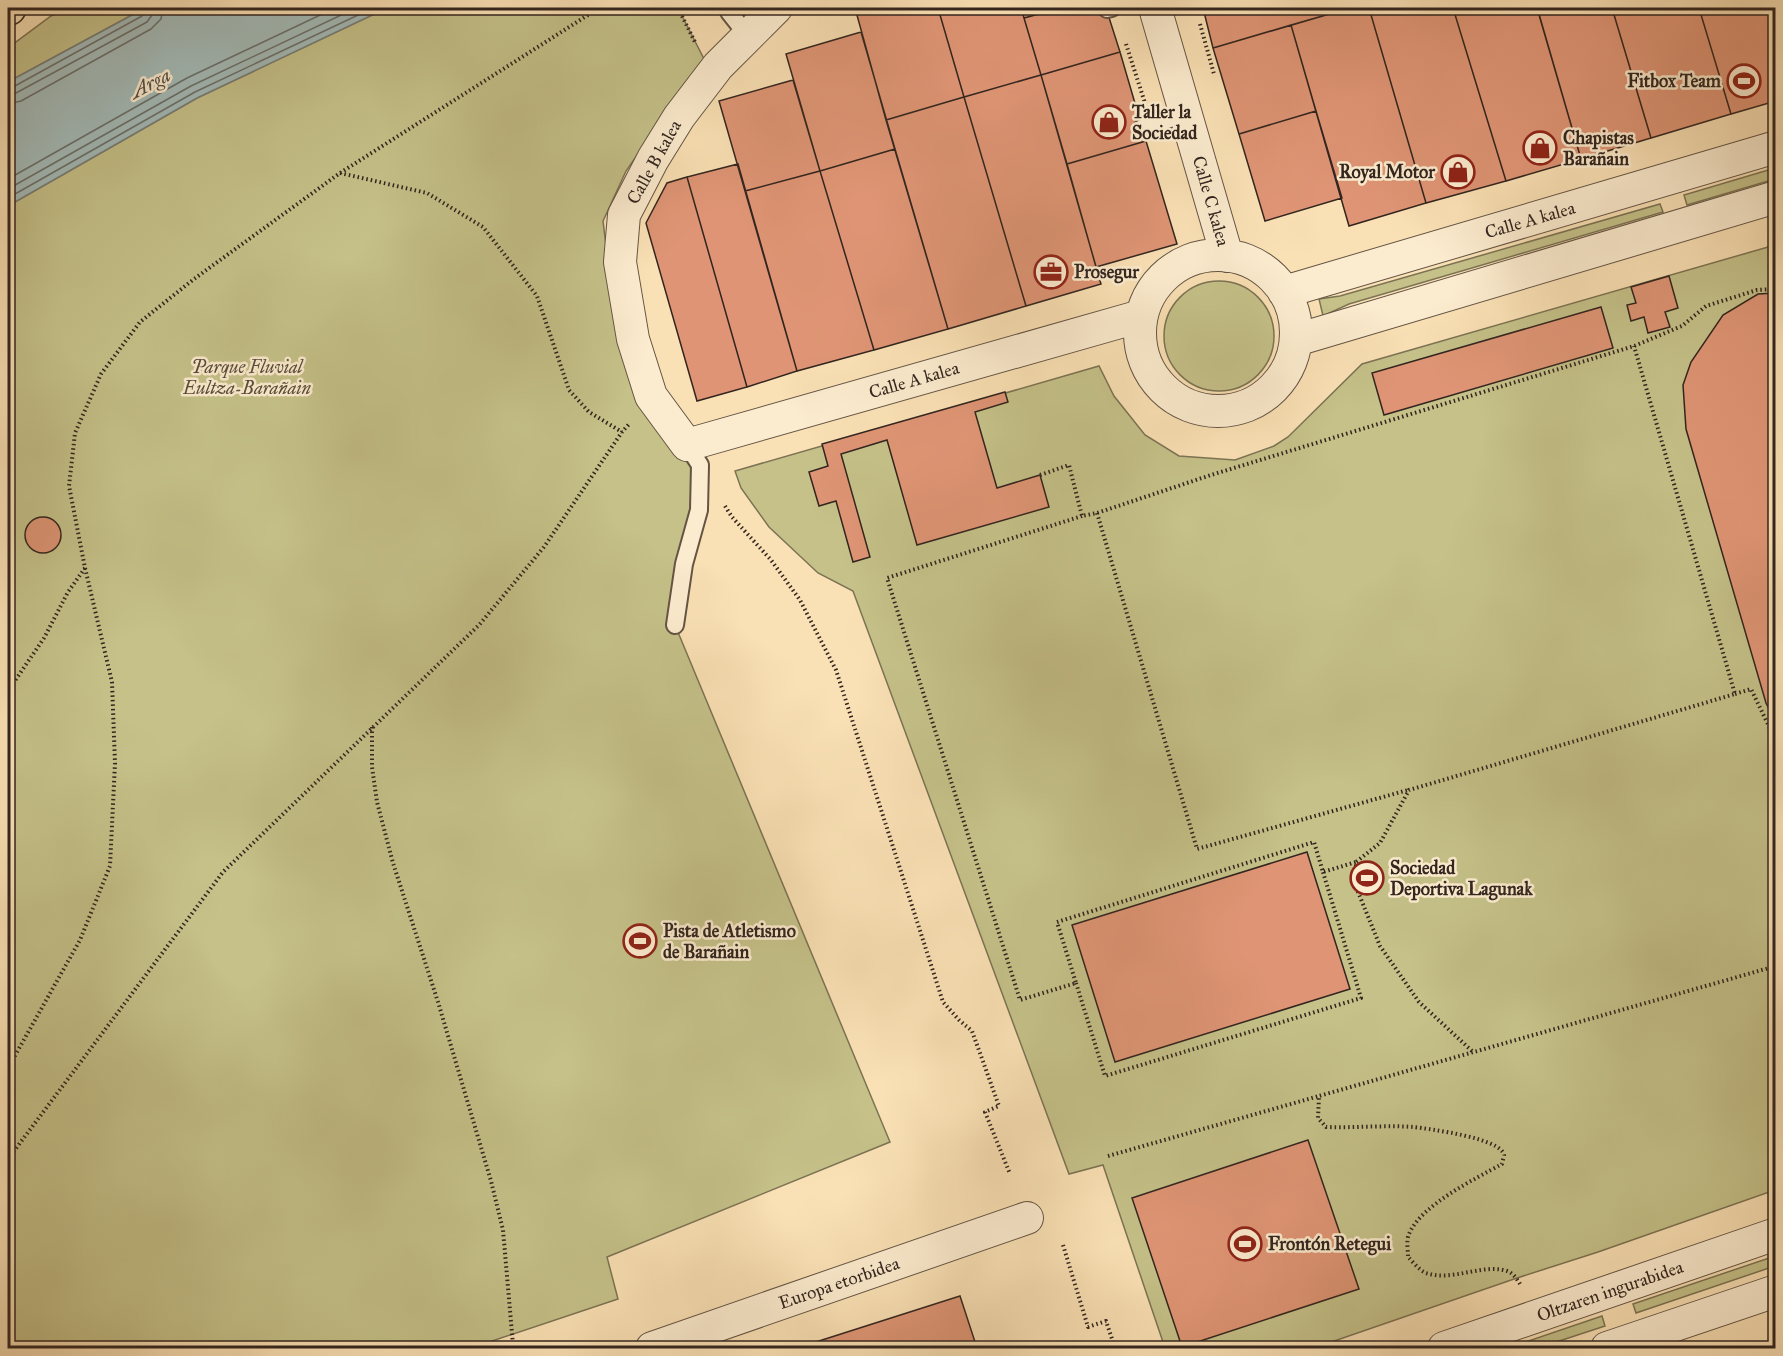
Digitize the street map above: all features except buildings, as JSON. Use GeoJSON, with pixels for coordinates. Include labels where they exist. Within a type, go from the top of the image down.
{"type":"FeatureCollection","features":[{"type":"Feature","properties":{"kind":"street","name":"Calle B kalea"},"geometry":{"type":"LineString","coordinates":[[693,455],[651,396],[633,339],[620,262],[624,215],[678,117],[718,66],[776,8]]}},
{"type":"Feature","properties":{"kind":"street","name":"Calle C kalea"},"geometry":{"type":"LineString","coordinates":[[1155,8],[1227,256]]}},
{"type":"Feature","properties":{"kind":"street","name":"Calle A kalea"},"geometry":{"type":"LineString","coordinates":[[1284,292],[1776,147]]}},
{"type":"Feature","properties":{"kind":"street"},"geometry":{"type":"LineString","coordinates":[[1296,340],[1776,197]]}},
{"type":"Feature","properties":{"kind":"street"},"geometry":{"type":"LineString","coordinates":[[1227,256],[1245,260],[1262,269],[1284,292],[1294,317],[1296,340],[1285,372],[1275,387],[1255,402],[1231,411],[1205,411],[1181,402],[1160,387],[1146,366],[1139,341],[1142,316],[1150,295],[1163,277],[1182,264],[1204,257],[1227,256]]}},
{"type":"Feature","properties":{"kind":"street","name":"Calle A kalea"},"geometry":{"type":"LineString","coordinates":[[693,455],[1142,316]]}},
{"type":"Feature","properties":{"kind":"street","name":"Europa etorbidea"},"geometry":{"type":"LineString","coordinates":[[652,1348],[1027,1218]]}},
{"type":"Feature","properties":{"kind":"street","name":"Oltzaren ingurabidea"},"geometry":{"type":"LineString","coordinates":[[1444,1348],[1776,1234]]}},
{"type":"Feature","properties":{"kind":"street"},"geometry":{"type":"LineString","coordinates":[[1607,1348],[1776,1291]]}},
{"type":"Feature","properties":{"kind":"lane"},"geometry":{"type":"LineString","coordinates":[[729,8],[729,12],[748,36]]}},
{"type":"Feature","properties":{"kind":"lane"},"geometry":{"type":"LineString","coordinates":[[1145,120],[1185,114]]}},
{"type":"Feature","properties":{"kind":"lane"},"geometry":{"type":"LineString","coordinates":[[675,625],[684,564],[699,510],[693,455]]}},
{"type":"Feature","properties":{"kind":"path"},"geometry":{"type":"LineString","coordinates":[[8,1068],[80,940],[110,866],[115,763],[112,682],[85,568],[69,486],[75,433],[101,374],[140,322],[194,279],[340,173],[599,8]]}},
{"type":"Feature","properties":{"kind":"path"},"geometry":{"type":"LineString","coordinates":[[678,8],[699,49]]}},
{"type":"Feature","properties":{"kind":"path"},"geometry":{"type":"LineString","coordinates":[[1200,24],[1214,74]]}},
{"type":"Feature","properties":{"kind":"path"},"geometry":{"type":"LineString","coordinates":[[1126,44],[1145,120]]}},
{"type":"Feature","properties":{"kind":"path"},"geometry":{"type":"LineString","coordinates":[[340,173],[427,193],[483,227],[537,297],[568,390],[589,412],[621,432]]}},
{"type":"Feature","properties":{"kind":"path"},"geometry":{"type":"LineString","coordinates":[[1076,983],[1020,1000],[887,578],[1211,475],[1634,346],[1682,326],[1706,306],[1757,290],[1776,289]]}},
{"type":"Feature","properties":{"kind":"path"},"geometry":{"type":"LineString","coordinates":[[1634,346],[1735,694]]}},
{"type":"Feature","properties":{"kind":"path"},"geometry":{"type":"LineString","coordinates":[[8,1159],[223,872],[479,625],[544,547],[621,432],[635,419]]}},
{"type":"Feature","properties":{"kind":"path"},"geometry":{"type":"LineString","coordinates":[[693,455],[732,517],[771,560],[800,600],[836,670],[943,1002],[972,1031],[999,1106],[985,1112],[1010,1174]]}},
{"type":"Feature","properties":{"kind":"path"},"geometry":{"type":"LineString","coordinates":[[1040,476],[1070,465],[1082,516]]}},
{"type":"Feature","properties":{"kind":"path"},"geometry":{"type":"LineString","coordinates":[[1097,513],[1197,849],[1409,790],[1751,689],[1776,741]]}},
{"type":"Feature","properties":{"kind":"path"},"geometry":{"type":"LineString","coordinates":[[8,691],[44,638],[68,592],[85,568]]}},
{"type":"Feature","properties":{"kind":"path"},"geometry":{"type":"LineString","coordinates":[[372,726],[372,766],[377,802],[393,863],[438,1002],[491,1180],[503,1230],[513,1345]]}},
{"type":"Feature","properties":{"kind":"path"},"geometry":{"type":"LineString","coordinates":[[1323,872],[1356,861],[1380,843],[1409,790]]}},
{"type":"Feature","properties":{"kind":"path"},"geometry":{"type":"LineString","coordinates":[[1314,842],[1361,998],[1105,1076],[1076,983],[1057,922],[1314,842]]}},
{"type":"Feature","properties":{"kind":"path"},"geometry":{"type":"LineString","coordinates":[[1356,861],[1356,887],[1380,945],[1419,1002],[1472,1051]]}},
{"type":"Feature","properties":{"kind":"path"},"geometry":{"type":"LineString","coordinates":[[1108,1156],[1776,966]]}},
{"type":"Feature","properties":{"kind":"path"},"geometry":{"type":"LineString","coordinates":[[1319,1096],[1318,1118],[1326,1127],[1413,1127],[1453,1133],[1500,1148],[1504,1155],[1502,1164],[1458,1188],[1417,1220],[1408,1236],[1408,1257],[1423,1272],[1445,1277],[1491,1270],[1508,1271],[1517,1278],[1520,1284]]}},
{"type":"Feature","properties":{"kind":"path"},"geometry":{"type":"LineString","coordinates":[[1063,1245],[1089,1327],[1106,1321],[1115,1348]]}},
{"type":"Feature","properties":{"kind":"green space"},"geometry":{"type":"Polygon","coordinates":[[[69,8],[145,8],[8,82],[8,48],[51,16],[69,8]]]}},
{"type":"Feature","properties":{"kind":"green space","name":"Parque Fluvial Eultza-Barañain"},"geometry":{"type":"Polygon","coordinates":[[[387,8],[678,8],[704,59],[626,171],[603,221],[617,335],[687,445],[699,510],[675,625],[890,1142],[607,1257],[618,1299],[471,1348],[8,1348],[8,206],[197,98],[387,8]]]}},
{"type":"Feature","properties":{"kind":"green space"},"geometry":{"type":"Polygon","coordinates":[[[1775,168],[1775,179],[1687,205],[1684,195],[1775,168]]]}},
{"type":"Feature","properties":{"kind":"green space"},"geometry":{"type":"Polygon","coordinates":[[[1660,204],[1663,212],[1349,304],[1323,316],[1319,299],[1340,296],[1660,204]]]}},
{"type":"Feature","properties":{"kind":"green space","name":"Sociedad Deportiva Lagunak"},"geometry":{"type":"Polygon","coordinates":[[[1775,245],[1775,1190],[1314,1348],[1165,1348],[1103,1165],[1069,1174],[853,591],[818,573],[769,527],[741,488],[735,471],[1099,366],[1114,396],[1145,435],[1179,456],[1235,460],[1274,446],[1288,437],[1362,364],[1775,245]]]}},
{"type":"Feature","properties":{"kind":"green space"},"geometry":{"type":"Polygon","coordinates":[[[1219,281],[1240,286],[1258,297],[1269,315],[1274,336],[1269,357],[1258,375],[1240,386],[1219,391],[1198,386],[1180,375],[1169,357],[1164,336],[1169,315],[1180,297],[1198,286],[1219,281]]]}},
{"type":"Feature","properties":{"kind":"green space"},"geometry":{"type":"Polygon","coordinates":[[[1775,1256],[1775,1266],[1636,1313],[1633,1304],[1775,1256]]]}},
{"type":"Feature","properties":{"kind":"green space"},"geometry":{"type":"Polygon","coordinates":[[[1602,1316],[1605,1326],[1538,1348],[1508,1348],[1602,1316]]]}},
{"type":"Feature","properties":{"kind":"water","name":"Arga"},"geometry":{"type":"Polygon","coordinates":[[[145,8],[387,8],[197,98],[8,206],[8,82],[145,8]]]}},
{"type":"Feature","properties":{"kind":"place","name":"Fitbox Team"},"geometry":{"type":"Point","coordinates":[1744,81]}},
{"type":"Feature","properties":{"kind":"place","name":"Taller la Sociedad"},"geometry":{"type":"Point","coordinates":[1109,122]}},
{"type":"Feature","properties":{"kind":"place","name":"Chapistas Barañain"},"geometry":{"type":"Point","coordinates":[1540,148]}},
{"type":"Feature","properties":{"kind":"place","name":"Royal Motor"},"geometry":{"type":"Point","coordinates":[1458,172]}},
{"type":"Feature","properties":{"kind":"place","name":"Prosegur"},"geometry":{"type":"Point","coordinates":[1051,272]}},
{"type":"Feature","properties":{"kind":"place","name":"Sociedad Deportiva Lagunak"},"geometry":{"type":"Point","coordinates":[1367,878]}},
{"type":"Feature","properties":{"kind":"place","name":"Pista de Atletismo de Barañain"},"geometry":{"type":"Point","coordinates":[640,941]}},
{"type":"Feature","properties":{"kind":"place","name":"Frontón Retegui"},"geometry":{"type":"Point","coordinates":[1245,1244]}}]}
